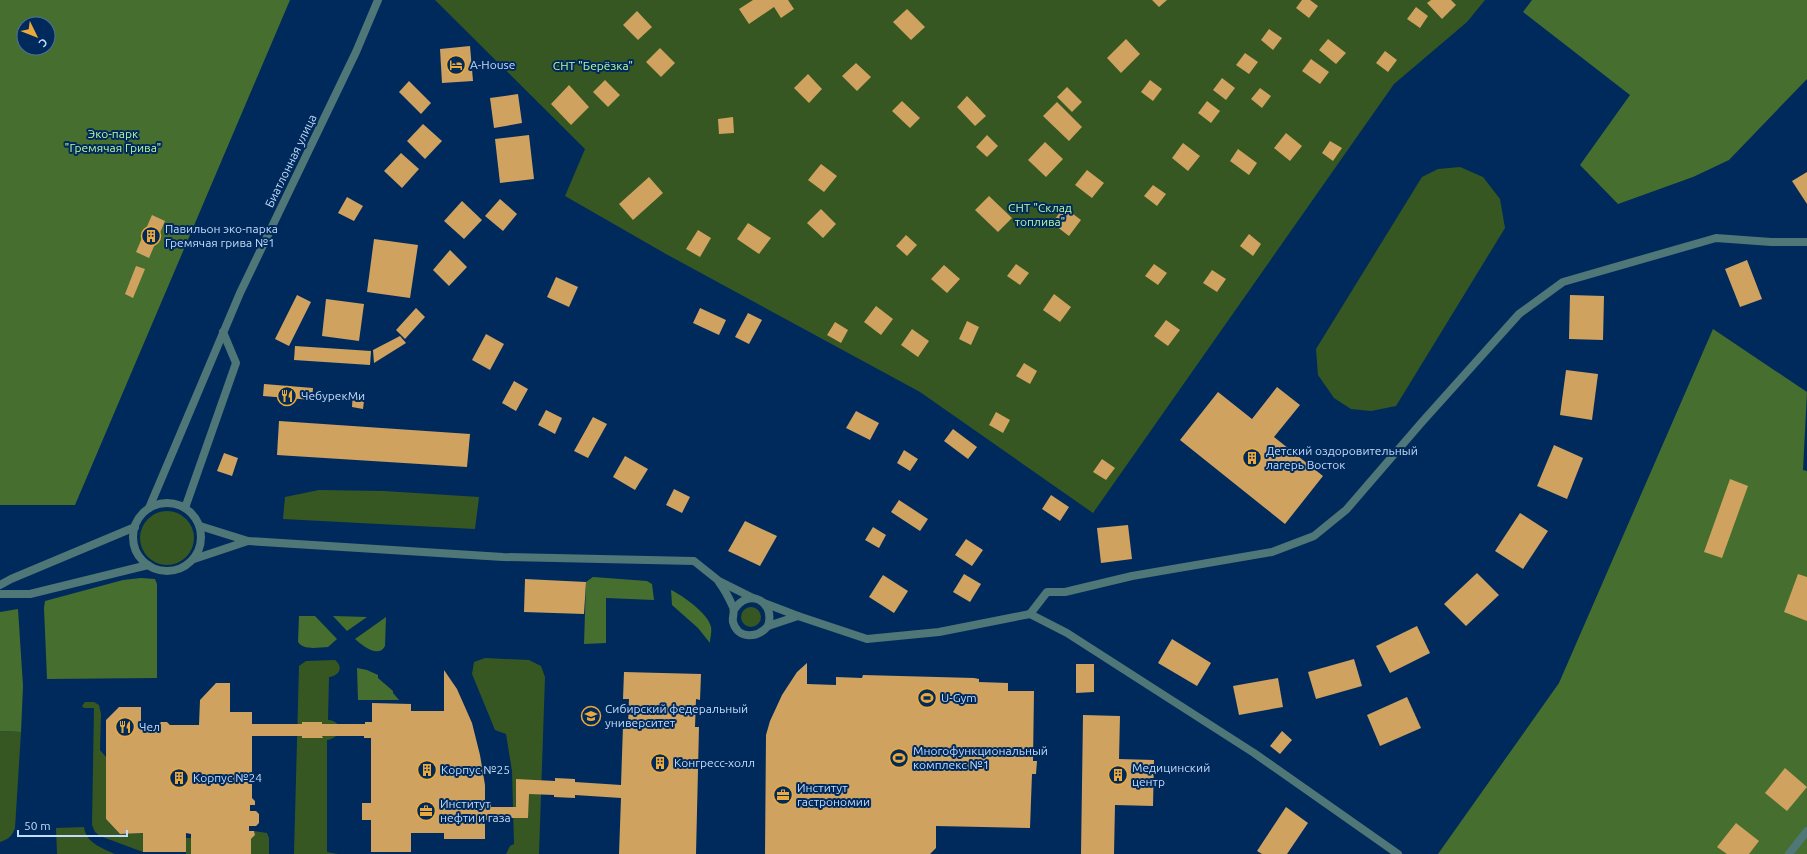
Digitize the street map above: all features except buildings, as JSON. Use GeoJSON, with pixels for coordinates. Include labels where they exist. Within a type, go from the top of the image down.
{"type":"FeatureCollection","features":[{"type":"Feature","properties":{"kind":"street","name":"Биатлонная улица"},"geometry":{"type":"LineString","coordinates":[[150,508],[223,332],[356,52],[378,0]]}},
{"type":"Feature","properties":{"kind":"street"},"geometry":{"type":"LineString","coordinates":[[1030,614],[1047,592],[1065,592],[1132,576],[1272,552],[1314,536],[1346,510],[1422,422],[1519,314],[1563,282],[1716,238],[1771,242],[1807,242]]}},
{"type":"Feature","properties":{"kind":"street"},"geometry":{"type":"LineString","coordinates":[[185,508],[236,363],[223,332]]}},
{"type":"Feature","properties":{"kind":"street"},"geometry":{"type":"LineString","coordinates":[[167,503],[185,508],[196,519],[200,526],[202,537],[200,549],[194,559],[187,566],[168,572],[158,571],[140,559],[135,549],[133,538],[135,527],[140,516],[150,508],[167,503]]}},
{"type":"Feature","properties":{"kind":"street"},"geometry":{"type":"LineString","coordinates":[[200,526],[248,541],[503,557],[694,562],[719,581],[764,604],[867,639],[939,632],[1030,614],[1067,633],[1254,753],[1398,854]]}},
{"type":"Feature","properties":{"kind":"street"},"geometry":{"type":"LineString","coordinates":[[0,585],[135,527]]}},
{"type":"Feature","properties":{"kind":"street"},"geometry":{"type":"LineString","coordinates":[[194,559],[248,541]]}},
{"type":"Feature","properties":{"kind":"street"},"geometry":{"type":"LineString","coordinates":[[0,594],[30,594],[148,565]]}},
{"type":"Feature","properties":{"kind":"street"},"geometry":{"type":"LineString","coordinates":[[719,581],[728,595],[734,610],[733,622],[735,628],[745,635],[758,635],[768,626],[798,616]]}},
{"type":"Feature","properties":{"kind":"street"},"geometry":{"type":"LineString","coordinates":[[734,610],[742,601],[753,598]]}},
{"type":"Feature","properties":{"kind":"street"},"geometry":{"type":"LineString","coordinates":[[764,604],[770,614],[768,626]]}},
{"type":"Feature","properties":{"kind":"street"},"geometry":{"type":"LineString","coordinates":[[1789,854],[1807,831]]}},
{"type":"Feature","properties":{"kind":"green space","name":"Эко-парк \"Гремячая Грива\""},"geometry":{"type":"Polygon","coordinates":[[[0,0],[290,0],[75,505],[0,505],[0,0]]]}},
{"type":"Feature","properties":{"kind":"green space","name":"СНТ \"Склад топлива\""},"geometry":{"type":"Polygon","coordinates":[[[435,0],[1485,0],[1467,22],[1394,84],[1093,513],[920,392],[666,254],[565,196],[585,149],[435,0]]]}},
{"type":"Feature","properties":{"kind":"green space"},"geometry":{"type":"Polygon","coordinates":[[[1532,0],[1807,0],[1807,79],[1729,160],[1693,177],[1618,204],[1580,165],[1630,95],[1523,12],[1532,0]]]}},
{"type":"Feature","properties":{"kind":"green space"},"geometry":{"type":"Polygon","coordinates":[[[1460,167],[1483,177],[1500,199],[1505,228],[1396,406],[1371,411],[1351,409],[1334,398],[1318,375],[1316,349],[1422,177],[1438,169],[1460,167]]]}},
{"type":"Feature","properties":{"kind":"green space"},"geometry":{"type":"Polygon","coordinates":[[[1713,329],[1807,392],[1803,470],[1807,471],[1807,854],[1438,854],[1559,683],[1713,329]]]}},
{"type":"Feature","properties":{"kind":"green space"},"geometry":{"type":"Polygon","coordinates":[[[319,490],[384,491],[479,497],[475,529],[283,519],[285,497],[319,490]]]}},
{"type":"Feature","properties":{"kind":"green space"},"geometry":{"type":"Polygon","coordinates":[[[162,511],[172,511],[186,519],[192,528],[194,538],[192,548],[186,557],[172,565],[162,565],[152,560],[145,553],[140,543],[140,533],[145,523],[152,516],[162,511]]]}},
{"type":"Feature","properties":{"kind":"green space"},"geometry":{"type":"Polygon","coordinates":[[[593,577],[647,581],[652,584],[654,600],[606,598],[606,643],[584,644],[586,582],[593,577]]]}},
{"type":"Feature","properties":{"kind":"green space"},"geometry":{"type":"Polygon","coordinates":[[[141,578],[155,579],[157,584],[157,678],[47,679],[45,601],[123,580],[141,578]]]}},
{"type":"Feature","properties":{"kind":"green space"},"geometry":{"type":"Polygon","coordinates":[[[671,590],[688,600],[705,616],[711,627],[710,643],[698,628],[672,605],[671,590]]]}},
{"type":"Feature","properties":{"kind":"green space"},"geometry":{"type":"Polygon","coordinates":[[[751,607],[758,610],[761,617],[758,624],[751,627],[744,624],[741,617],[744,610],[751,607]]]}},
{"type":"Feature","properties":{"kind":"green space"},"geometry":{"type":"Polygon","coordinates":[[[18,609],[23,686],[21,732],[0,731],[0,612],[18,609]]]}},
{"type":"Feature","properties":{"kind":"green space"},"geometry":{"type":"Polygon","coordinates":[[[299,616],[315,616],[337,639],[328,647],[304,647],[298,642],[299,616]]]}},
{"type":"Feature","properties":{"kind":"green space"},"geometry":{"type":"Polygon","coordinates":[[[333,616],[367,617],[347,631],[333,616]]]}},
{"type":"Feature","properties":{"kind":"green space"},"geometry":{"type":"Polygon","coordinates":[[[386,617],[385,646],[382,650],[370,650],[355,639],[386,617]]]}},
{"type":"Feature","properties":{"kind":"green space"},"geometry":{"type":"Polygon","coordinates":[[[485,658],[529,660],[541,666],[545,677],[539,854],[506,854],[510,846],[514,844],[512,771],[506,734],[495,730],[472,674],[474,662],[485,658]]]}},
{"type":"Feature","properties":{"kind":"green space"},"geometry":{"type":"Polygon","coordinates":[[[335,660],[340,668],[338,673],[329,677],[328,720],[337,723],[339,730],[336,736],[327,740],[327,852],[338,854],[294,854],[299,666],[306,661],[335,660]]]}},
{"type":"Feature","properties":{"kind":"green space"},"geometry":{"type":"Polygon","coordinates":[[[357,668],[367,670],[378,675],[378,678],[393,691],[399,700],[358,700],[357,668]]]}},
{"type":"Feature","properties":{"kind":"green space"},"geometry":{"type":"Polygon","coordinates":[[[85,702],[94,702],[99,705],[101,714],[100,750],[106,757],[106,819],[120,834],[143,833],[143,852],[100,836],[95,832],[92,825],[94,708],[84,708],[82,706],[85,702]]]}},
{"type":"Feature","properties":{"kind":"green space"},"geometry":{"type":"Polygon","coordinates":[[[0,731],[21,732],[15,828],[13,834],[0,842],[0,731]]]}},
{"type":"Feature","properties":{"kind":"green space"},"geometry":{"type":"Polygon","coordinates":[[[84,827],[85,833],[91,841],[115,854],[57,854],[56,828],[84,827]]]}},
{"type":"Feature","properties":{"kind":"green space"},"geometry":{"type":"Polygon","coordinates":[[[254,831],[267,833],[269,838],[269,854],[251,854],[251,839],[255,835],[254,831]]]}},
{"type":"Feature","properties":{"kind":"green space"},"geometry":{"type":"Polygon","coordinates":[[[186,838],[191,838],[191,854],[186,854],[186,838]]]}},
{"type":"Feature","properties":{"kind":"place","name":"A-House"},"geometry":{"type":"Point","coordinates":[456,65]}},
{"type":"Feature","properties":{"kind":"place","name":"Павильон эко-парка Гремячая грива №1"},"geometry":{"type":"Point","coordinates":[151,236]}},
{"type":"Feature","properties":{"kind":"place","name":"ЧебурекМи"},"geometry":{"type":"Point","coordinates":[287,396]}},
{"type":"Feature","properties":{"kind":"place","name":"Детский оздоровительный лагерь Восток"},"geometry":{"type":"Point","coordinates":[1252,458]}},
{"type":"Feature","properties":{"kind":"place","name":"U-Gym"},"geometry":{"type":"Point","coordinates":[927,698]}},
{"type":"Feature","properties":{"kind":"place","name":"Сибирский федеральный университет"},"geometry":{"type":"Point","coordinates":[591,716]}},
{"type":"Feature","properties":{"kind":"place","name":"Чел"},"geometry":{"type":"Point","coordinates":[125,727]}},
{"type":"Feature","properties":{"kind":"place","name":"Многофункциональный комплекс №1"},"geometry":{"type":"Point","coordinates":[899,758]}},
{"type":"Feature","properties":{"kind":"place","name":"Конгресс-холл"},"geometry":{"type":"Point","coordinates":[660,763]}},
{"type":"Feature","properties":{"kind":"place","name":"Корпус №25"},"geometry":{"type":"Point","coordinates":[427,770]}},
{"type":"Feature","properties":{"kind":"place","name":"Медицинский центр"},"geometry":{"type":"Point","coordinates":[1118,775]}},
{"type":"Feature","properties":{"kind":"place","name":"Корпус №24"},"geometry":{"type":"Point","coordinates":[179,778]}},
{"type":"Feature","properties":{"kind":"place","name":"Институт гастрономии"},"geometry":{"type":"Point","coordinates":[783,795]}},
{"type":"Feature","properties":{"kind":"place","name":"Институт нефти и газа"},"geometry":{"type":"Point","coordinates":[426,811]}},
{"type":"Feature","properties":{"kind":"park label","name":"СНТ \"Берёзка\""},"geometry":{"type":"Point","coordinates":[593,66]}}]}
